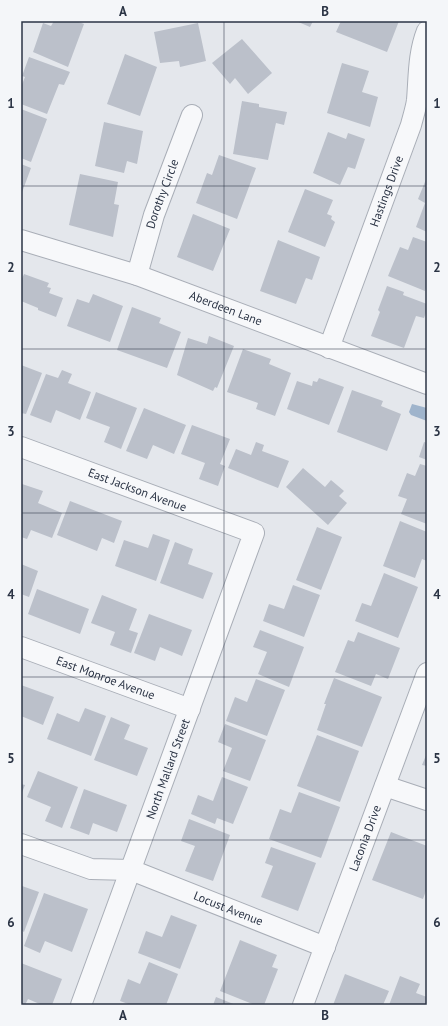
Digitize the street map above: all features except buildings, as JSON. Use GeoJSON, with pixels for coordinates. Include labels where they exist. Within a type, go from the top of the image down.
{"type":"FeatureCollection","features":[{"type":"Feature","properties":{"kind":"street","name":"Hastings Drive"},"geometry":{"type":"LineString","coordinates":[[329,348],[411,125],[417,102],[420,57],[427,31]]}},
{"type":"Feature","properties":{"kind":"street","name":"Dorothy Circle"},"geometry":{"type":"LineString","coordinates":[[137,275],[154,215],[192,115]]}},
{"type":"Feature","properties":{"kind":"street","name":"Aberdeen Lane"},"geometry":{"type":"LineString","coordinates":[[21,240],[137,275],[427,384]]}},
{"type":"Feature","properties":{"kind":"street","name":"East Jackson Avenue"},"geometry":{"type":"LineString","coordinates":[[21,447],[254,533]]}},
{"type":"Feature","properties":{"kind":"street","name":"North Mallard Street"},"geometry":{"type":"LineString","coordinates":[[81,1005],[254,533]]}},
{"type":"Feature","properties":{"kind":"street","name":"East Monroe Avenue"},"geometry":{"type":"LineString","coordinates":[[21,647],[190,709]]}},
{"type":"Feature","properties":{"kind":"street","name":"Laconia Drive"},"geometry":{"type":"LineString","coordinates":[[303,1005],[427,672]]}},
{"type":"Feature","properties":{"kind":"street"},"geometry":{"type":"LineString","coordinates":[[385,786],[427,800]]}},
{"type":"Feature","properties":{"kind":"street"},"geometry":{"type":"LineString","coordinates":[[21,844],[91,869],[131,870]]}},
{"type":"Feature","properties":{"kind":"street","name":"Locust Avenue"},"geometry":{"type":"LineString","coordinates":[[131,870],[325,947]]}},
{"type":"Feature","properties":{"kind":"water"},"geometry":{"type":"Polygon","coordinates":[[[412,404],[427,408],[427,421],[411,415],[409,412],[412,404]]]}}]}
